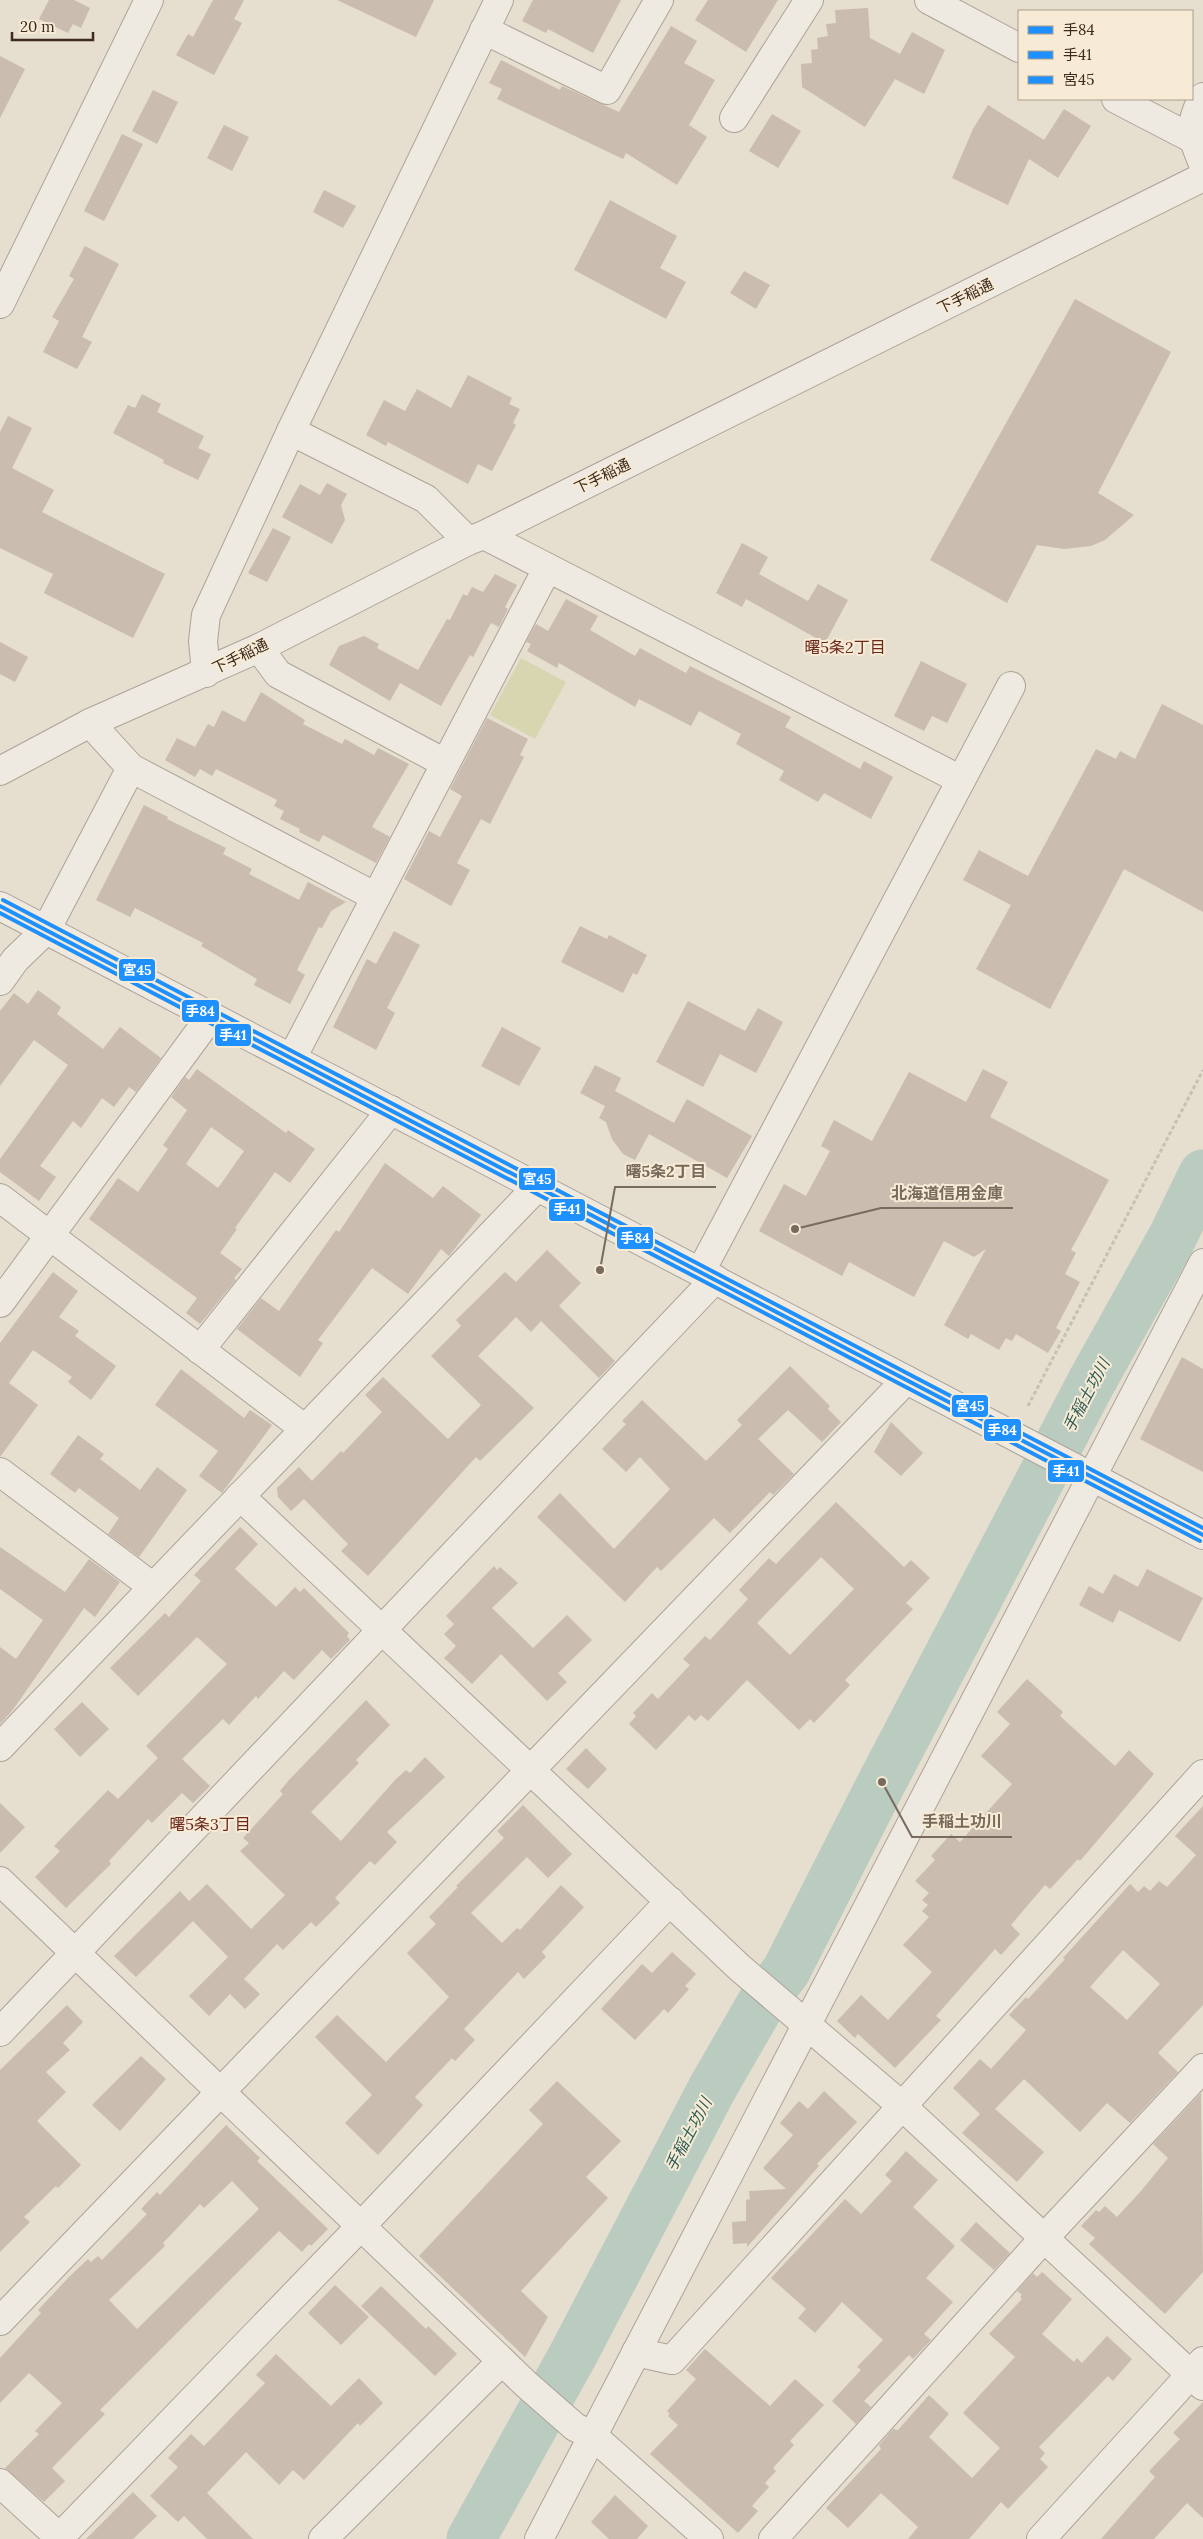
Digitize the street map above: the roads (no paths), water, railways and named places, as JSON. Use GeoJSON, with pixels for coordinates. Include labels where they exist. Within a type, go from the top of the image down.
{"type":"FeatureCollection","features":[{"type":"Feature","properties":{"kind":"street"},"geometry":{"type":"LineString","coordinates":[[0,304],[149,0]]}},
{"type":"Feature","properties":{"kind":"street"},"geometry":{"type":"LineString","coordinates":[[206,673],[203,641],[206,614],[291,431],[499,0]]}},
{"type":"Feature","properties":{"kind":"street"},"geometry":{"type":"LineString","coordinates":[[484,30],[607,90],[659,0]]}},
{"type":"Feature","properties":{"kind":"street"},"geometry":{"type":"LineString","coordinates":[[734,118],[809,0]]}},
{"type":"Feature","properties":{"kind":"street"},"geometry":{"type":"LineString","coordinates":[[929,0],[1018,47]]}},
{"type":"Feature","properties":{"kind":"street"},"geometry":{"type":"LineString","coordinates":[[1203,97],[1193,115],[1193,139],[1203,164]]}},
{"type":"Feature","properties":{"kind":"street"},"geometry":{"type":"LineString","coordinates":[[1118,100],[1193,139]]}},
{"type":"Feature","properties":{"kind":"street","name":"下手稲通"},"geometry":{"type":"LineString","coordinates":[[0,771],[90,723],[259,648],[476,538],[1203,177]]}},
{"type":"Feature","properties":{"kind":"street"},"geometry":{"type":"LineString","coordinates":[[291,431],[426,499],[476,538],[547,569],[961,780]]}},
{"type":"Feature","properties":{"kind":"street"},"geometry":{"type":"LineString","coordinates":[[292,1058],[547,569]]}},
{"type":"Feature","properties":{"kind":"street"},"geometry":{"type":"LineString","coordinates":[[259,648],[278,674],[445,763]]}},
{"type":"Feature","properties":{"kind":"street"},"geometry":{"type":"LineString","coordinates":[[0,2032],[383,1629],[708,1275],[1011,686]]}},
{"type":"Feature","properties":{"kind":"street"},"geometry":{"type":"LineString","coordinates":[[90,723],[131,768],[376,897]]}},
{"type":"Feature","properties":{"kind":"street"},"geometry":{"type":"LineString","coordinates":[[0,981],[15,960],[46,930],[131,768]]}},
{"type":"Feature","properties":{"kind":"street"},"geometry":{"type":"LineString","coordinates":[[0,906],[1203,1535]]}},
{"type":"Feature","properties":{"kind":"street"},"geometry":{"type":"LineString","coordinates":[[0,1303],[211,1016]]}},
{"type":"Feature","properties":{"kind":"street"},"geometry":{"type":"LineString","coordinates":[[200,1350],[391,1110]]}},
{"type":"Feature","properties":{"kind":"street"},"geometry":{"type":"LineString","coordinates":[[0,1747],[538,1186]]}},
{"type":"Feature","properties":{"kind":"street"},"geometry":{"type":"LineString","coordinates":[[0,1198],[305,1429]]}},
{"type":"Feature","properties":{"kind":"street"},"geometry":{"type":"LineString","coordinates":[[539,2539],[584,2432],[636,2352],[797,2018],[1084,1474],[1203,1263]]}},
{"type":"Feature","properties":{"kind":"street"},"geometry":{"type":"LineString","coordinates":[[0,2321],[906,1380]]}},
{"type":"Feature","properties":{"kind":"street"},"geometry":{"type":"LineString","coordinates":[[0,1472],[154,1587]]}},
{"type":"Feature","properties":{"kind":"street"},"geometry":{"type":"LineString","coordinates":[[240,1496],[740,1968],[902,2106],[1199,2374],[1041,2539]]}},
{"type":"Feature","properties":{"kind":"street"},"geometry":{"type":"LineString","coordinates":[[636,2352],[672,2360],[1202,1777]]}},
{"type":"Feature","properties":{"kind":"street"},"geometry":{"type":"LineString","coordinates":[[0,1881],[527,2385],[709,2539]]}},
{"type":"Feature","properties":{"kind":"street"},"geometry":{"type":"LineString","coordinates":[[0,2483],[60,2538],[361,2226],[670,1901]]}},
{"type":"Feature","properties":{"kind":"street"},"geometry":{"type":"LineString","coordinates":[[773,2539],[1045,2237],[1203,2068]]}},
{"type":"Feature","properties":{"kind":"street"},"geometry":{"type":"LineString","coordinates":[[324,2539],[502,2361]]}},
{"type":"Feature","properties":{"kind":"waterway","name":"手稲土功川"},"geometry":{"type":"LineString","coordinates":[[471,2539],[574,2353],[713,2087],[762,2002],[786,1971],[882,1782],[1092,1381],[1173,1236],[1203,1174]]}},
{"type":"Feature","properties":{"kind":"place","name":"北海道信用金庫"},"geometry":{"type":"Point","coordinates":[795,1229]}},
{"type":"Feature","properties":{"kind":"place","name":"曙5条2丁目"},"geometry":{"type":"Point","coordinates":[600,1270]}},
{"type":"Feature","properties":{"kind":"place","name":"手稲土功川"},"geometry":{"type":"Point","coordinates":[882,1782]}},
{"type":"Feature","properties":{"kind":"district","name":"曙5条2丁目"},"geometry":{"type":"Point","coordinates":[845,647]}},
{"type":"Feature","properties":{"kind":"district","name":"曙5条3丁目"},"geometry":{"type":"Point","coordinates":[210,1824]}}]}
